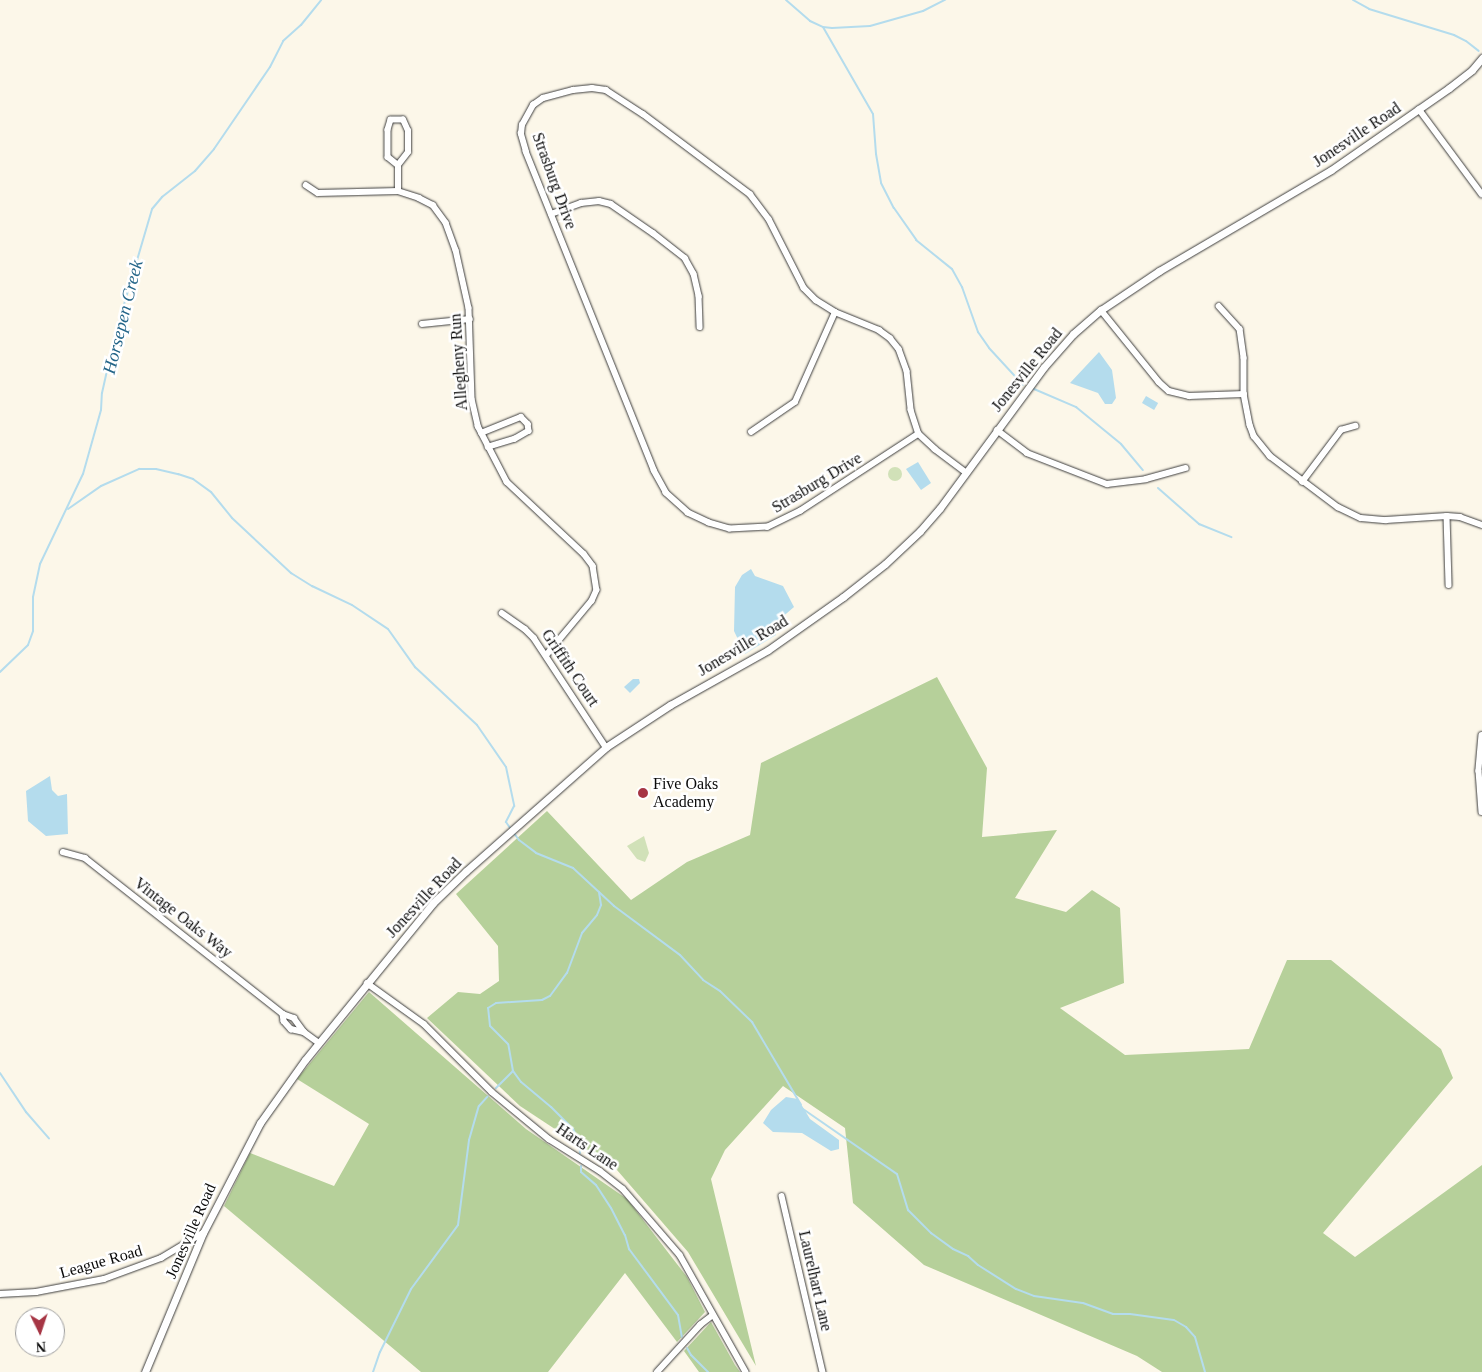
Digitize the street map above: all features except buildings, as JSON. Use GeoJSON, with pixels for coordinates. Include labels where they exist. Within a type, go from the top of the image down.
{"type":"FeatureCollection","features":[{"type":"Feature","properties":{"kind":"street","name":"Jonesville Road"},"geometry":{"type":"LineString","coordinates":[[145,1372],[203,1233],[260,1123],[319,1043],[433,903],[606,747],[670,705],[768,650],[843,597],[885,564],[920,531],[940,508],[1063,345],[1101,310],[1179,259],[1304,187],[1419,109],[1472,70],[1482,58]]}},
{"type":"Feature","properties":{"kind":"street","name":"Strasburg Drive"},"geometry":{"type":"LineString","coordinates":[[919,434],[802,511],[768,527],[730,529],[709,523],[688,512],[666,493],[654,471],[523,143],[521,134],[525,117],[533,106],[544,98],[573,90],[592,88],[606,90],[643,114],[750,194],[769,219],[804,288],[816,300],[835,312],[880,330],[890,338],[899,350],[907,371],[911,410],[919,434],[935,450],[966,472]]}},
{"type":"Feature","properties":{"kind":"street"},"geometry":{"type":"LineString","coordinates":[[1419,109],[1482,194]]}},
{"type":"Feature","properties":{"kind":"street"},"geometry":{"type":"LineString","coordinates":[[398,165],[388,157],[388,130],[391,120],[403,120],[408,131],[408,152],[398,165],[398,191]]}},
{"type":"Feature","properties":{"kind":"street","name":"Allegheny Run"},"geometry":{"type":"LineString","coordinates":[[306,185],[318,192],[398,191],[433,205],[446,223],[456,250],[470,319],[472,398],[481,433],[507,482],[584,554],[593,566],[597,590],[592,601],[547,655]]}},
{"type":"Feature","properties":{"kind":"street"},"geometry":{"type":"LineString","coordinates":[[551,214],[581,203],[599,201],[611,204],[653,233],[684,258],[694,274],[699,296],[700,327]]}},
{"type":"Feature","properties":{"kind":"street"},"geometry":{"type":"LineString","coordinates":[[1219,306],[1240,329],[1244,358],[1244,394],[1248,418],[1254,436],[1270,456],[1302,482],[1338,507],[1361,518],[1386,520],[1446,516],[1460,517],[1482,525]]}},
{"type":"Feature","properties":{"kind":"street"},"geometry":{"type":"LineString","coordinates":[[1101,310],[1158,382],[1170,391],[1189,396],[1244,394]]}},
{"type":"Feature","properties":{"kind":"street"},"geometry":{"type":"LineString","coordinates":[[752,432],[795,402],[835,312]]}},
{"type":"Feature","properties":{"kind":"street"},"geometry":{"type":"LineString","coordinates":[[422,324],[470,319]]}},
{"type":"Feature","properties":{"kind":"street"},"geometry":{"type":"LineString","coordinates":[[481,433],[520,417],[528,424],[528,431],[515,438],[488,447]]}},
{"type":"Feature","properties":{"kind":"street"},"geometry":{"type":"LineString","coordinates":[[1302,482],[1341,430],[1354,426]]}},
{"type":"Feature","properties":{"kind":"street"},"geometry":{"type":"LineString","coordinates":[[997,430],[1027,453],[1107,484],[1146,479],[1186,468]]}},
{"type":"Feature","properties":{"kind":"street"},"geometry":{"type":"LineString","coordinates":[[1446,516],[1448,585]]}},
{"type":"Feature","properties":{"kind":"street","name":"Griffith Court"},"geometry":{"type":"LineString","coordinates":[[502,613],[526,629],[547,655],[606,747]]}},
{"type":"Feature","properties":{"kind":"street"},"geometry":{"type":"LineString","coordinates":[[1482,735],[1479,771],[1482,812]]}},
{"type":"Feature","properties":{"kind":"street","name":"Vintage Oaks Way"},"geometry":{"type":"LineString","coordinates":[[63,852],[85,858],[282,1014],[294,1018],[304,1032],[319,1043]]}},
{"type":"Feature","properties":{"kind":"street","name":"Harts Lane"},"geometry":{"type":"LineString","coordinates":[[367,983],[424,1024],[492,1092],[549,1139],[600,1171],[623,1190],[680,1255],[746,1372]]}},
{"type":"Feature","properties":{"kind":"street","name":"Vintage Oaks Way"},"geometry":{"type":"LineString","coordinates":[[282,1014],[284,1021],[291,1029],[304,1032]]}},
{"type":"Feature","properties":{"kind":"street","name":"Laurelhart Lane"},"geometry":{"type":"LineString","coordinates":[[782,1196],[823,1372]]}},
{"type":"Feature","properties":{"kind":"street","name":"League Road"},"geometry":{"type":"LineString","coordinates":[[0,1294],[36,1292],[104,1279],[142,1266],[203,1233]]}},
{"type":"Feature","properties":{"kind":"street"},"geometry":{"type":"LineString","coordinates":[[657,1372],[700,1325],[713,1315]]}},
{"type":"Feature","properties":{"kind":"green space"},"geometry":{"type":"Polygon","coordinates":[[[892,467],[898,467],[902,474],[898,481],[892,481],[888,477],[888,471],[892,467]]]}},
{"type":"Feature","properties":{"kind":"green space"},"geometry":{"type":"Polygon","coordinates":[[[937,677],[987,768],[982,837],[1057,830],[1015,898],[1066,912],[1092,890],[1120,908],[1124,983],[1060,1008],[1125,1055],[1249,1049],[1287,960],[1331,960],[1441,1049],[1453,1078],[1323,1233],[1355,1257],[1482,1165],[1482,1372],[1162,1372],[1137,1356],[924,1265],[853,1203],[845,1128],[783,1086],[725,1150],[711,1179],[756,1366],[688,1252],[617,1170],[520,1106],[427,1018],[458,992],[480,994],[499,981],[498,946],[456,894],[547,811],[631,900],[687,862],[750,835],[761,763],[937,677]]]}},
{"type":"Feature","properties":{"kind":"green space"},"geometry":{"type":"Polygon","coordinates":[[[644,836],[649,853],[645,862],[637,859],[627,846],[644,836]]]}},
{"type":"Feature","properties":{"kind":"green space"},"geometry":{"type":"Polygon","coordinates":[[[369,992],[526,1129],[627,1199],[687,1277],[705,1312],[677,1342],[625,1273],[548,1372],[421,1372],[224,1206],[250,1153],[334,1186],[369,1124],[297,1079],[369,992]]]}},
{"type":"Feature","properties":{"kind":"green space"},"geometry":{"type":"Polygon","coordinates":[[[711,1322],[740,1372],[699,1372],[684,1351],[711,1322]]]}},
{"type":"Feature","properties":{"kind":"water"},"geometry":{"type":"Polygon","coordinates":[[[1099,352],[1112,370],[1116,398],[1112,404],[1105,404],[1098,393],[1070,383],[1099,352]]]}},
{"type":"Feature","properties":{"kind":"water"},"geometry":{"type":"Polygon","coordinates":[[[1146,396],[1158,403],[1154,410],[1142,403],[1146,396]]]}},
{"type":"Feature","properties":{"kind":"water"},"geometry":{"type":"Polygon","coordinates":[[[918,462],[931,483],[921,490],[906,469],[918,462]]]}},
{"type":"Feature","properties":{"kind":"water"},"geometry":{"type":"Polygon","coordinates":[[[751,569],[755,576],[783,586],[794,607],[773,625],[776,635],[745,654],[734,631],[735,587],[742,575],[751,569]]]}},
{"type":"Feature","properties":{"kind":"water"},"geometry":{"type":"Polygon","coordinates":[[[633,679],[639,679],[640,683],[630,693],[624,687],[633,679]]]}},
{"type":"Feature","properties":{"kind":"water"},"geometry":{"type":"Polygon","coordinates":[[[50,776],[52,790],[58,796],[67,794],[68,834],[46,836],[28,821],[26,791],[50,776]]]}},
{"type":"Feature","properties":{"kind":"water"},"geometry":{"type":"Polygon","coordinates":[[[786,1097],[798,1099],[810,1119],[839,1140],[839,1149],[831,1151],[802,1133],[773,1132],[763,1123],[771,1110],[786,1097]]]}},
{"type":"Feature","properties":{"kind":"waterway","name":"Horsepen Creek"},"geometry":{"type":"LineString","coordinates":[[0,672],[28,645],[33,631],[33,597],[40,564],[83,474],[101,410],[102,393],[115,335],[152,209],[162,197],[195,171],[214,149],[270,67],[283,41],[301,25],[321,0]]}},
{"type":"Feature","properties":{"kind":"waterway"},"geometry":{"type":"LineString","coordinates":[[786,0],[810,21],[823,27],[832,28],[870,26],[923,11],[945,0]]}},
{"type":"Feature","properties":{"kind":"waterway"},"geometry":{"type":"LineString","coordinates":[[1353,0],[1369,9],[1454,35],[1479,51]]}},
{"type":"Feature","properties":{"kind":"waterway"},"geometry":{"type":"LineString","coordinates":[[823,27],[873,114],[876,154],[881,183],[894,208],[916,240],[952,269],[962,287],[978,332],[989,348],[1023,385]]}},
{"type":"Feature","properties":{"kind":"waterway"},"geometry":{"type":"LineString","coordinates":[[1034,389],[1076,407],[1121,444],[1143,470]]}},
{"type":"Feature","properties":{"kind":"waterway"},"geometry":{"type":"LineString","coordinates":[[68,509],[101,486],[139,469],[156,469],[193,479],[211,492],[232,518],[291,573],[312,586],[352,605],[388,629],[415,667],[477,725],[506,767],[514,806],[506,822],[510,828]]}},
{"type":"Feature","properties":{"kind":"waterway"},"geometry":{"type":"LineString","coordinates":[[1158,488],[1199,524],[1232,537]]}},
{"type":"Feature","properties":{"kind":"waterway"},"geometry":{"type":"LineString","coordinates":[[513,832],[519,840],[536,853],[573,868],[614,906],[680,955],[703,980],[720,991],[752,1022],[801,1105]]}},
{"type":"Feature","properties":{"kind":"waterway"},"geometry":{"type":"LineString","coordinates":[[580,1153],[579,1143],[573,1129],[551,1107],[521,1082],[513,1071],[508,1044],[490,1026],[488,1008],[496,1003],[542,1000],[550,996],[567,973],[582,933],[597,915],[601,905],[599,892]]}},
{"type":"Feature","properties":{"kind":"waterway"},"geometry":{"type":"LineString","coordinates":[[496,1088],[513,1071]]}},
{"type":"Feature","properties":{"kind":"waterway"},"geometry":{"type":"LineString","coordinates":[[0,1073],[26,1112],[49,1138]]}},
{"type":"Feature","properties":{"kind":"waterway"},"geometry":{"type":"LineString","coordinates":[[373,1372],[380,1352],[411,1289],[458,1225],[469,1140],[479,1106],[488,1096]]}},
{"type":"Feature","properties":{"kind":"waterway"},"geometry":{"type":"LineString","coordinates":[[803,1109],[897,1174],[908,1210],[931,1233],[953,1249],[968,1256],[978,1265],[1016,1289],[1034,1296],[1083,1303],[1113,1314],[1130,1314],[1174,1320],[1186,1327],[1195,1337],[1205,1372]]}},
{"type":"Feature","properties":{"kind":"waterway"},"geometry":{"type":"LineString","coordinates":[[581,1166],[581,1172],[596,1185],[611,1208],[625,1235],[629,1249],[678,1315],[682,1337]]}},
{"type":"Feature","properties":{"kind":"waterway"},"geometry":{"type":"LineString","coordinates":[[687,1348],[691,1355],[708,1372]]}},
{"type":"Feature","properties":{"kind":"place","name":"Five Oaks Academy"},"geometry":{"type":"Point","coordinates":[643,793]}}]}
